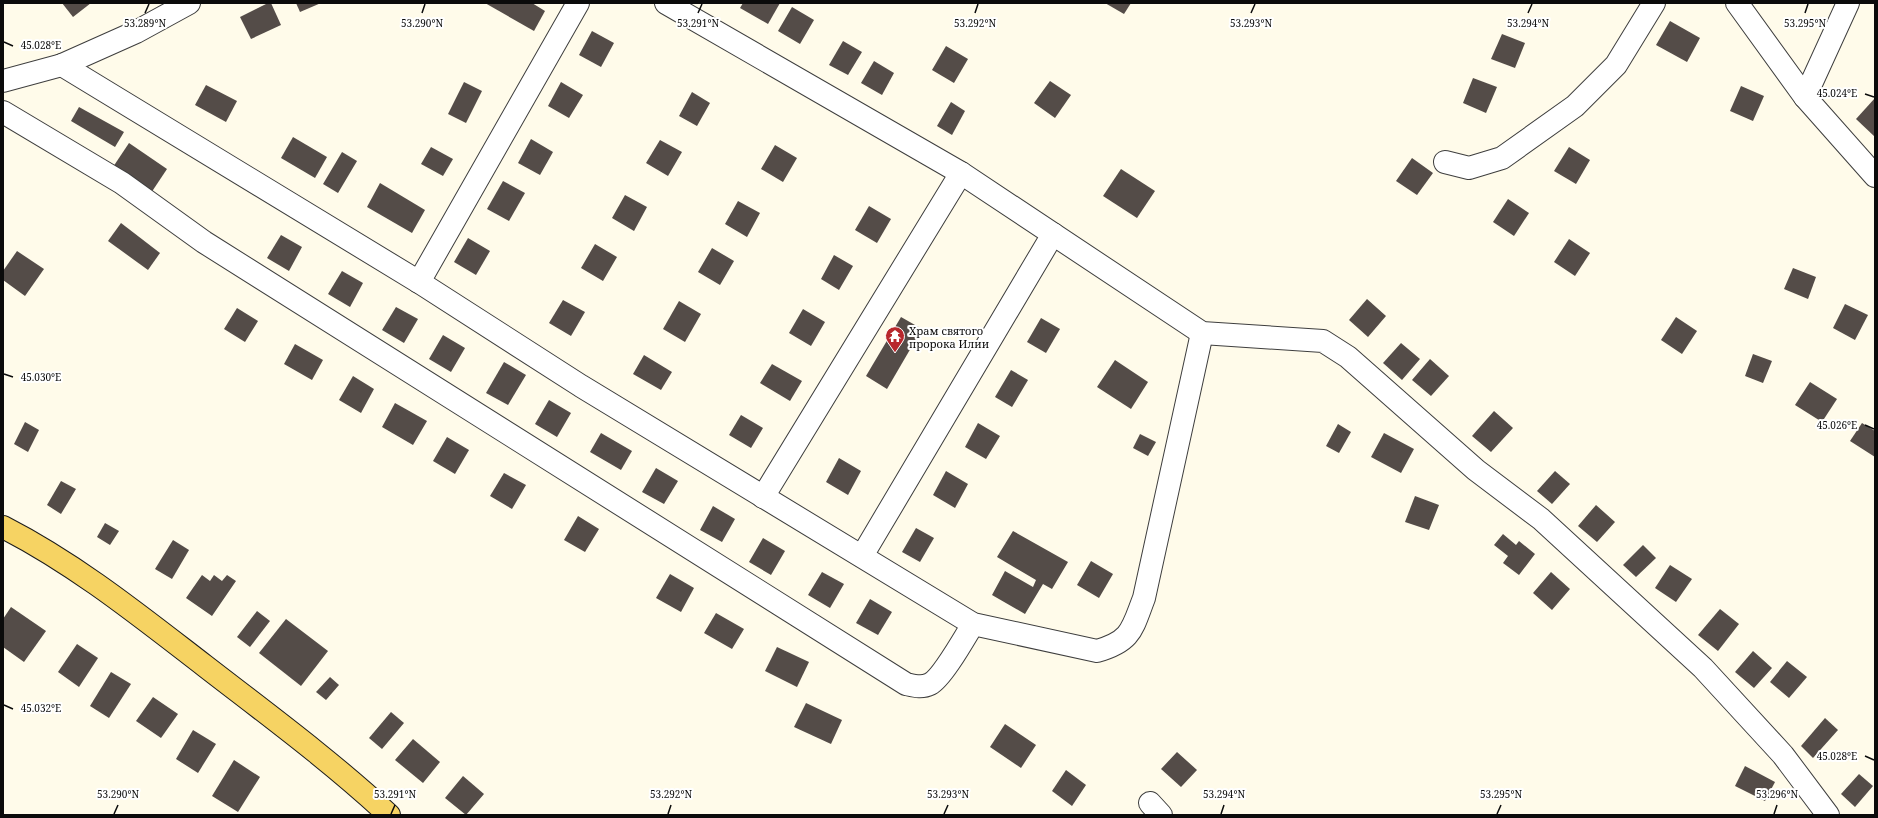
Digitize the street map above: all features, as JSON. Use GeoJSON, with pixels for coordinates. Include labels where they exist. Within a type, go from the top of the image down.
{"type":"FeatureCollection","features":[{"type":"Feature","properties":{"kind":"main road"},"geometry":{"type":"LineString","coordinates":[[3,528],[54,556],[99,584],[294,735],[389,815]]}},
{"type":"Feature","properties":{"kind":"street"},"geometry":{"type":"LineString","coordinates":[[3,81],[62,65],[136,32],[189,3]]}},
{"type":"Feature","properties":{"kind":"street"},"geometry":{"type":"LineString","coordinates":[[419,282],[578,3]]}},
{"type":"Feature","properties":{"kind":"street"},"geometry":{"type":"LineString","coordinates":[[666,3],[961,173],[1202,333],[1323,341],[1348,357],[1476,470],[1541,519],[1703,668],[1783,755],[1828,815]]}},
{"type":"Feature","properties":{"kind":"street"},"geometry":{"type":"LineString","coordinates":[[1445,162],[1469,168],[1502,158],[1575,106],[1616,65],[1654,3]]}},
{"type":"Feature","properties":{"kind":"street"},"geometry":{"type":"LineString","coordinates":[[1737,3],[1805,97],[1875,176]]}},
{"type":"Feature","properties":{"kind":"street"},"geometry":{"type":"LineString","coordinates":[[1805,97],[1848,3]]}},
{"type":"Feature","properties":{"kind":"street"},"geometry":{"type":"LineString","coordinates":[[62,65],[419,282],[581,386],[973,624],[1097,651],[1113,646],[1130,634],[1144,598],[1202,333]]}},
{"type":"Feature","properties":{"kind":"street"},"geometry":{"type":"LineString","coordinates":[[3,112],[122,183],[204,242],[906,684],[920,687],[931,684],[942,672],[973,624]]}},
{"type":"Feature","properties":{"kind":"street"},"geometry":{"type":"LineString","coordinates":[[764,497],[961,173]]}},
{"type":"Feature","properties":{"kind":"street"},"geometry":{"type":"LineString","coordinates":[[862,556],[1053,234]]}},
{"type":"Feature","properties":{"kind":"building"},"geometry":{"type":"Polygon","coordinates":[[[62,3],[91,3],[73,17],[62,3]]]}},
{"type":"Feature","properties":{"kind":"building"},"geometry":{"type":"Polygon","coordinates":[[[268,3],[271,3],[281,25],[251,39],[240,17],[268,3]]]}},
{"type":"Feature","properties":{"kind":"building"},"geometry":{"type":"Polygon","coordinates":[[[296,3],[321,3],[300,12],[296,3]]]}},
{"type":"Feature","properties":{"kind":"building"},"geometry":{"type":"Polygon","coordinates":[[[485,3],[532,3],[545,11],[534,31],[485,3]]]}},
{"type":"Feature","properties":{"kind":"building"},"geometry":{"type":"Polygon","coordinates":[[[743,3],[780,3],[768,24],[740,8],[743,3]]]}},
{"type":"Feature","properties":{"kind":"building"},"geometry":{"type":"Polygon","coordinates":[[[1105,3],[1131,3],[1124,14],[1105,3]]]}},
{"type":"Feature","properties":{"kind":"building"},"geometry":{"type":"Polygon","coordinates":[[[792,7],[814,20],[800,44],[778,31],[792,7]]]}},
{"type":"Feature","properties":{"kind":"building"},"geometry":{"type":"Polygon","coordinates":[[[1670,21],[1700,38],[1687,62],[1656,45],[1670,21]]]}},
{"type":"Feature","properties":{"kind":"building"},"geometry":{"type":"Polygon","coordinates":[[[592,31],[614,43],[601,67],[579,55],[592,31]]]}},
{"type":"Feature","properties":{"kind":"building"},"geometry":{"type":"Polygon","coordinates":[[[1502,34],[1525,43],[1515,68],[1491,59],[1502,34]]]}},
{"type":"Feature","properties":{"kind":"building"},"geometry":{"type":"Polygon","coordinates":[[[843,41],[862,52],[848,75],[829,65],[843,41]]]}},
{"type":"Feature","properties":{"kind":"building"},"geometry":{"type":"Polygon","coordinates":[[[946,46],[968,59],[954,83],[932,70],[946,46]]]}},
{"type":"Feature","properties":{"kind":"building"},"geometry":{"type":"Polygon","coordinates":[[[874,61],[894,73],[882,95],[861,83],[874,61]]]}},
{"type":"Feature","properties":{"kind":"building"},"geometry":{"type":"Polygon","coordinates":[[[1473,78],[1497,87],[1486,113],[1463,103],[1473,78]]]}},
{"type":"Feature","properties":{"kind":"building"},"geometry":{"type":"Polygon","coordinates":[[[1050,81],[1071,95],[1055,118],[1034,103],[1050,81]]]}},
{"type":"Feature","properties":{"kind":"building"},"geometry":{"type":"Polygon","coordinates":[[[464,82],[482,91],[466,123],[448,114],[464,82]]]}},
{"type":"Feature","properties":{"kind":"building"},"geometry":{"type":"Polygon","coordinates":[[[561,82],[583,95],[569,118],[548,106],[561,82]]]}},
{"type":"Feature","properties":{"kind":"building"},"geometry":{"type":"Polygon","coordinates":[[[206,85],[237,101],[226,122],[195,105],[206,85]]]}},
{"type":"Feature","properties":{"kind":"building"},"geometry":{"type":"Polygon","coordinates":[[[1741,86],[1764,96],[1753,121],[1730,111],[1741,86]]]}},
{"type":"Feature","properties":{"kind":"building"},"geometry":{"type":"Polygon","coordinates":[[[692,92],[710,103],[697,126],[679,116],[692,92]]]}},
{"type":"Feature","properties":{"kind":"building"},"geometry":{"type":"Polygon","coordinates":[[[1875,98],[1875,137],[1856,119],[1875,98]]]}},
{"type":"Feature","properties":{"kind":"building"},"geometry":{"type":"Polygon","coordinates":[[[951,102],[965,111],[952,135],[937,126],[951,102]]]}},
{"type":"Feature","properties":{"kind":"building"},"geometry":{"type":"Polygon","coordinates":[[[79,107],[124,132],[115,147],[71,121],[79,107]]]}},
{"type":"Feature","properties":{"kind":"building"},"geometry":{"type":"Polygon","coordinates":[[[293,137],[327,157],[315,178],[281,158],[293,137]]]}},
{"type":"Feature","properties":{"kind":"building"},"geometry":{"type":"Polygon","coordinates":[[[531,139],[553,152],[540,175],[518,163],[531,139]]]}},
{"type":"Feature","properties":{"kind":"building"},"geometry":{"type":"Polygon","coordinates":[[[660,140],[682,152],[668,176],[646,163],[660,140]]]}},
{"type":"Feature","properties":{"kind":"building"},"geometry":{"type":"Polygon","coordinates":[[[129,143],[167,169],[151,193],[113,167],[129,143]]]}},
{"type":"Feature","properties":{"kind":"building"},"geometry":{"type":"Polygon","coordinates":[[[775,145],[797,158],[783,182],[761,169],[775,145]]]}},
{"type":"Feature","properties":{"kind":"building"},"geometry":{"type":"Polygon","coordinates":[[[431,147],[453,159],[443,176],[421,164],[431,147]]]}},
{"type":"Feature","properties":{"kind":"building"},"geometry":{"type":"Polygon","coordinates":[[[1569,147],[1590,160],[1576,184],[1554,171],[1569,147]]]}},
{"type":"Feature","properties":{"kind":"building"},"geometry":{"type":"Polygon","coordinates":[[[342,152],[357,161],[338,193],[323,184],[342,152]]]}},
{"type":"Feature","properties":{"kind":"building"},"geometry":{"type":"Polygon","coordinates":[[[1412,158],[1433,173],[1417,195],[1396,181],[1412,158]]]}},
{"type":"Feature","properties":{"kind":"building"},"geometry":{"type":"Polygon","coordinates":[[[1121,169],[1155,191],[1137,218],[1103,196],[1121,169]]]}},
{"type":"Feature","properties":{"kind":"building"},"geometry":{"type":"Polygon","coordinates":[[[503,181],[525,193],[509,221],[487,209],[503,181]]]}},
{"type":"Feature","properties":{"kind":"building"},"geometry":{"type":"Polygon","coordinates":[[[380,183],[425,210],[412,233],[367,207],[380,183]]]}},
{"type":"Feature","properties":{"kind":"building"},"geometry":{"type":"Polygon","coordinates":[[[625,195],[647,207],[634,231],[612,218],[625,195]]]}},
{"type":"Feature","properties":{"kind":"building"},"geometry":{"type":"Polygon","coordinates":[[[1508,199],[1529,213],[1514,236],[1493,222],[1508,199]]]}},
{"type":"Feature","properties":{"kind":"building"},"geometry":{"type":"Polygon","coordinates":[[[738,201],[760,213],[747,237],[725,224],[738,201]]]}},
{"type":"Feature","properties":{"kind":"building"},"geometry":{"type":"Polygon","coordinates":[[[869,206],[891,219],[877,243],[855,230],[869,206]]]}},
{"type":"Feature","properties":{"kind":"building"},"geometry":{"type":"Polygon","coordinates":[[[121,223],[160,253],[148,270],[108,241],[121,223]]]}},
{"type":"Feature","properties":{"kind":"building"},"geometry":{"type":"Polygon","coordinates":[[[281,235],[302,247],[289,271],[267,258],[281,235]]]}},
{"type":"Feature","properties":{"kind":"building"},"geometry":{"type":"Polygon","coordinates":[[[468,238],[490,251],[476,275],[454,262],[468,238]]]}},
{"type":"Feature","properties":{"kind":"building"},"geometry":{"type":"Polygon","coordinates":[[[1569,239],[1590,253],[1575,276],[1554,262],[1569,239]]]}},
{"type":"Feature","properties":{"kind":"building"},"geometry":{"type":"Polygon","coordinates":[[[595,244],[617,257],[603,281],[581,268],[595,244]]]}},
{"type":"Feature","properties":{"kind":"building"},"geometry":{"type":"Polygon","coordinates":[[[712,248],[734,261],[720,285],[698,272],[712,248]]]}},
{"type":"Feature","properties":{"kind":"building"},"geometry":{"type":"Polygon","coordinates":[[[17,251],[44,269],[25,296],[3,280],[3,271],[17,251]]]}},
{"type":"Feature","properties":{"kind":"building"},"geometry":{"type":"Polygon","coordinates":[[[834,255],[853,266],[839,290],[821,279],[834,255]]]}},
{"type":"Feature","properties":{"kind":"building"},"geometry":{"type":"Polygon","coordinates":[[[1793,268],[1816,277],[1808,299],[1784,289],[1793,268]]]}},
{"type":"Feature","properties":{"kind":"building"},"geometry":{"type":"Polygon","coordinates":[[[342,271],[363,283],[350,307],[328,294],[342,271]]]}},
{"type":"Feature","properties":{"kind":"building"},"geometry":{"type":"Polygon","coordinates":[[[1367,299],[1386,316],[1368,337],[1349,320],[1367,299]]]}},
{"type":"Feature","properties":{"kind":"building"},"geometry":{"type":"Polygon","coordinates":[[[563,300],[585,312],[571,336],[549,323],[563,300]]]}},
{"type":"Feature","properties":{"kind":"building"},"geometry":{"type":"Polygon","coordinates":[[[679,301],[701,314],[685,342],[663,329],[679,301]]]}},
{"type":"Feature","properties":{"kind":"building"},"geometry":{"type":"Polygon","coordinates":[[[1845,304],[1868,315],[1855,340],[1833,328],[1845,304]]]}},
{"type":"Feature","properties":{"kind":"building"},"geometry":{"type":"Polygon","coordinates":[[[396,307],[418,319],[404,343],[382,330],[396,307]]]}},
{"type":"Feature","properties":{"kind":"building"},"geometry":{"type":"Polygon","coordinates":[[[237,308],[258,321],[245,342],[224,329],[237,308]]]}},
{"type":"Feature","properties":{"kind":"building"},"geometry":{"type":"Polygon","coordinates":[[[803,309],[825,322],[811,346],[789,333],[803,309]]]}},
{"type":"Feature","properties":{"kind":"building"},"geometry":{"type":"Polygon","coordinates":[[[901,317],[922,329],[887,389],[866,376],[901,317]]]}},
{"type":"Feature","properties":{"kind":"building"},"geometry":{"type":"Polygon","coordinates":[[[1676,317],[1697,331],[1682,354],[1661,340],[1676,317]]]}},
{"type":"Feature","properties":{"kind":"building"},"geometry":{"type":"Polygon","coordinates":[[[1041,318],[1060,329],[1046,353],[1027,342],[1041,318]]]}},
{"type":"Feature","properties":{"kind":"building"},"geometry":{"type":"Polygon","coordinates":[[[443,335],[465,348],[451,372],[429,359],[443,335]]]}},
{"type":"Feature","properties":{"kind":"building"},"geometry":{"type":"Polygon","coordinates":[[[1401,343],[1420,359],[1402,380],[1383,363],[1401,343]]]}},
{"type":"Feature","properties":{"kind":"building"},"geometry":{"type":"Polygon","coordinates":[[[295,344],[323,360],[312,380],[284,364],[295,344]]]}},
{"type":"Feature","properties":{"kind":"building"},"geometry":{"type":"Polygon","coordinates":[[[1753,354],[1772,361],[1763,383],[1745,376],[1753,354]]]}},
{"type":"Feature","properties":{"kind":"building"},"geometry":{"type":"Polygon","coordinates":[[[644,355],[672,372],[661,390],[633,374],[644,355]]]}},
{"type":"Feature","properties":{"kind":"building"},"geometry":{"type":"Polygon","coordinates":[[[1430,359],[1449,376],[1431,396],[1412,380],[1430,359]]]}},
{"type":"Feature","properties":{"kind":"building"},"geometry":{"type":"Polygon","coordinates":[[[1115,360],[1148,382],[1131,409],[1097,387],[1115,360]]]}},
{"type":"Feature","properties":{"kind":"building"},"geometry":{"type":"Polygon","coordinates":[[[504,362],[526,375],[508,405],[486,393],[504,362]]]}},
{"type":"Feature","properties":{"kind":"building"},"geometry":{"type":"Polygon","coordinates":[[[772,364],[802,381],[790,401],[760,383],[772,364]]]}},
{"type":"Feature","properties":{"kind":"building"},"geometry":{"type":"Polygon","coordinates":[[[1011,370],[1028,380],[1012,407],[995,397],[1011,370]]]}},
{"type":"Feature","properties":{"kind":"building"},"geometry":{"type":"Polygon","coordinates":[[[353,376],[374,389],[361,413],[339,400],[353,376]]]}},
{"type":"Feature","properties":{"kind":"building"},"geometry":{"type":"Polygon","coordinates":[[[1810,382],[1837,399],[1822,422],[1795,405],[1810,382]]]}},
{"type":"Feature","properties":{"kind":"building"},"geometry":{"type":"Polygon","coordinates":[[[549,400],[571,413],[557,437],[535,424],[549,400]]]}},
{"type":"Feature","properties":{"kind":"building"},"geometry":{"type":"Polygon","coordinates":[[[395,403],[427,421],[413,445],[382,427],[395,403]]]}},
{"type":"Feature","properties":{"kind":"building"},"geometry":{"type":"Polygon","coordinates":[[[1494,411],[1513,428],[1491,452],[1472,436],[1494,411]]]}},
{"type":"Feature","properties":{"kind":"building"},"geometry":{"type":"Polygon","coordinates":[[[741,415],[763,428],[751,448],[729,435],[741,415]]]}},
{"type":"Feature","properties":{"kind":"building"},"geometry":{"type":"Polygon","coordinates":[[[25,422],[39,430],[28,452],[14,444],[25,422]]]}},
{"type":"Feature","properties":{"kind":"building"},"geometry":{"type":"Polygon","coordinates":[[[978,423],[1000,436],[986,459],[965,447],[978,423]]]}},
{"type":"Feature","properties":{"kind":"building"},"geometry":{"type":"Polygon","coordinates":[[[1862,423],[1875,431],[1875,457],[1850,441],[1862,423]]]}},
{"type":"Feature","properties":{"kind":"building"},"geometry":{"type":"Polygon","coordinates":[[[1338,424],[1351,432],[1339,453],[1326,446],[1338,424]]]}},
{"type":"Feature","properties":{"kind":"building"},"geometry":{"type":"Polygon","coordinates":[[[601,433],[632,451],[621,470],[590,452],[601,433]]]}},
{"type":"Feature","properties":{"kind":"building"},"geometry":{"type":"Polygon","coordinates":[[[1384,433],[1414,449],[1401,473],[1371,457],[1384,433]]]}},
{"type":"Feature","properties":{"kind":"building"},"geometry":{"type":"Polygon","coordinates":[[[1140,434],[1156,442],[1148,456],[1133,448],[1140,434]]]}},
{"type":"Feature","properties":{"kind":"building"},"geometry":{"type":"Polygon","coordinates":[[[447,437],[469,450],[455,474],[433,461],[447,437]]]}},
{"type":"Feature","properties":{"kind":"building"},"geometry":{"type":"Polygon","coordinates":[[[839,458],[861,471],[848,495],[826,482],[839,458]]]}},
{"type":"Feature","properties":{"kind":"building"},"geometry":{"type":"Polygon","coordinates":[[[656,468],[678,481],[664,504],[642,492],[656,468]]]}},
{"type":"Feature","properties":{"kind":"building"},"geometry":{"type":"Polygon","coordinates":[[[946,471],[968,484],[955,508],[933,495],[946,471]]]}},
{"type":"Feature","properties":{"kind":"building"},"geometry":{"type":"Polygon","coordinates":[[[1555,471],[1570,484],[1552,504],[1537,491],[1555,471]]]}},
{"type":"Feature","properties":{"kind":"building"},"geometry":{"type":"Polygon","coordinates":[[[504,473],[526,485],[512,509],[490,496],[504,473]]]}},
{"type":"Feature","properties":{"kind":"building"},"geometry":{"type":"Polygon","coordinates":[[[61,481],[76,489],[61,514],[47,505],[61,481]]]}},
{"type":"Feature","properties":{"kind":"building"},"geometry":{"type":"Polygon","coordinates":[[[1415,496],[1439,505],[1429,530],[1405,522],[1415,496]]]}},
{"type":"Feature","properties":{"kind":"building"},"geometry":{"type":"Polygon","coordinates":[[[1596,505],[1615,522],[1597,542],[1578,526],[1596,505]]]}},
{"type":"Feature","properties":{"kind":"building"},"geometry":{"type":"Polygon","coordinates":[[[713,506],[735,519],[722,542],[700,530],[713,506]]]}},
{"type":"Feature","properties":{"kind":"building"},"geometry":{"type":"Polygon","coordinates":[[[578,516],[599,529],[585,552],[564,540],[578,516]]]}},
{"type":"Feature","properties":{"kind":"building"},"geometry":{"type":"Polygon","coordinates":[[[105,523],[119,531],[110,545],[97,537],[105,523]]]}},
{"type":"Feature","properties":{"kind":"building"},"geometry":{"type":"Polygon","coordinates":[[[916,528],[934,538],[920,562],[902,552],[916,528]]]}},
{"type":"Feature","properties":{"kind":"building"},"geometry":{"type":"Polygon","coordinates":[[[1013,531],[1068,562],[1052,589],[1043,584],[1025,614],[992,595],[1005,571],[1033,587],[1036,580],[997,557],[1013,531]]]}},
{"type":"Feature","properties":{"kind":"building"},"geometry":{"type":"Polygon","coordinates":[[[1503,534],[1516,545],[1519,541],[1535,554],[1519,575],[1503,563],[1508,556],[1494,545],[1503,534]]]}},
{"type":"Feature","properties":{"kind":"building"},"geometry":{"type":"Polygon","coordinates":[[[763,538],[785,551],[771,575],[749,562],[763,538]]]}},
{"type":"Feature","properties":{"kind":"building"},"geometry":{"type":"Polygon","coordinates":[[[173,540],[189,550],[172,579],[155,569],[173,540]]]}},
{"type":"Feature","properties":{"kind":"building"},"geometry":{"type":"Polygon","coordinates":[[[1643,545],[1656,558],[1636,577],[1623,565],[1643,545]]]}},
{"type":"Feature","properties":{"kind":"building"},"geometry":{"type":"Polygon","coordinates":[[[1091,561],[1113,574],[1099,598],[1077,585],[1091,561]]]}},
{"type":"Feature","properties":{"kind":"building"},"geometry":{"type":"Polygon","coordinates":[[[1670,565],[1692,579],[1676,602],[1655,588],[1670,565]]]}},
{"type":"Feature","properties":{"kind":"building"},"geometry":{"type":"Polygon","coordinates":[[[822,572],[844,584],[830,608],[808,595],[822,572]]]}},
{"type":"Feature","properties":{"kind":"building"},"geometry":{"type":"Polygon","coordinates":[[[1551,572],[1570,589],[1552,610],[1533,593],[1551,572]]]}},
{"type":"Feature","properties":{"kind":"building"},"geometry":{"type":"Polygon","coordinates":[[[670,574],[694,588],[681,612],[656,598],[670,574]]]}},
{"type":"Feature","properties":{"kind":"building"},"geometry":{"type":"Polygon","coordinates":[[[202,575],[210,581],[214,575],[222,581],[227,575],[236,581],[212,616],[186,598],[202,575]]]}},
{"type":"Feature","properties":{"kind":"building"},"geometry":{"type":"Polygon","coordinates":[[[870,599],[892,612],[878,635],[856,623],[870,599]]]}},
{"type":"Feature","properties":{"kind":"building"},"geometry":{"type":"Polygon","coordinates":[[[11,607],[46,631],[24,662],[3,647],[3,619],[11,607]]]}},
{"type":"Feature","properties":{"kind":"building"},"geometry":{"type":"Polygon","coordinates":[[[1720,609],[1739,624],[1718,651],[1698,635],[1720,609]]]}},
{"type":"Feature","properties":{"kind":"building"},"geometry":{"type":"Polygon","coordinates":[[[257,611],[270,621],[250,647],[237,637],[257,611]]]}},
{"type":"Feature","properties":{"kind":"building"},"geometry":{"type":"Polygon","coordinates":[[[716,613],[744,629],[732,649],[704,633],[716,613]]]}},
{"type":"Feature","properties":{"kind":"building"},"geometry":{"type":"Polygon","coordinates":[[[286,619],[328,651],[301,686],[259,653],[286,619]]]}},
{"type":"Feature","properties":{"kind":"building"},"geometry":{"type":"Polygon","coordinates":[[[77,644],[98,658],[79,687],[58,672],[77,644]]]}},
{"type":"Feature","properties":{"kind":"building"},"geometry":{"type":"Polygon","coordinates":[[[777,647],[809,662],[797,687],[765,671],[777,647]]]}},
{"type":"Feature","properties":{"kind":"building"},"geometry":{"type":"Polygon","coordinates":[[[1753,651],[1772,668],[1754,688],[1735,672],[1753,651]]]}},
{"type":"Feature","properties":{"kind":"building"},"geometry":{"type":"Polygon","coordinates":[[[1787,661],[1807,677],[1789,698],[1770,682],[1787,661]]]}},
{"type":"Feature","properties":{"kind":"building"},"geometry":{"type":"Polygon","coordinates":[[[111,672],[131,684],[109,718],[90,706],[111,672]]]}},
{"type":"Feature","properties":{"kind":"building"},"geometry":{"type":"Polygon","coordinates":[[[330,677],[339,685],[326,700],[316,692],[330,677]]]}},
{"type":"Feature","properties":{"kind":"building"},"geometry":{"type":"Polygon","coordinates":[[[153,697],[178,714],[161,738],[136,721],[153,697]]]}},
{"type":"Feature","properties":{"kind":"building"},"geometry":{"type":"Polygon","coordinates":[[[806,703],[842,720],[831,744],[794,727],[806,703]]]}},
{"type":"Feature","properties":{"kind":"building"},"geometry":{"type":"Polygon","coordinates":[[[391,712],[404,723],[382,749],[369,738],[391,712]]]}},
{"type":"Feature","properties":{"kind":"building"},"geometry":{"type":"Polygon","coordinates":[[[1825,718],[1838,730],[1813,758],[1801,746],[1825,718]]]}},
{"type":"Feature","properties":{"kind":"building"},"geometry":{"type":"Polygon","coordinates":[[[1005,724],[1036,745],[1021,768],[990,747],[1005,724]]]}},
{"type":"Feature","properties":{"kind":"building"},"geometry":{"type":"Polygon","coordinates":[[[193,730],[216,744],[198,773],[176,759],[193,730]]]}},
{"type":"Feature","properties":{"kind":"building"},"geometry":{"type":"Polygon","coordinates":[[[413,739],[440,762],[423,783],[395,760],[413,739]]]}},
{"type":"Feature","properties":{"kind":"building"},"geometry":{"type":"Polygon","coordinates":[[[1177,752],[1197,770],[1181,787],[1161,769],[1177,752]]]}},
{"type":"Feature","properties":{"kind":"building"},"geometry":{"type":"Polygon","coordinates":[[[234,760],[260,777],[238,812],[212,796],[234,760]]]}},
{"type":"Feature","properties":{"kind":"building"},"geometry":{"type":"Polygon","coordinates":[[[1745,766],[1775,782],[1765,801],[1735,786],[1745,766]]]}},
{"type":"Feature","properties":{"kind":"building"},"geometry":{"type":"Polygon","coordinates":[[[1066,770],[1086,785],[1072,806],[1052,791],[1066,770]]]}},
{"type":"Feature","properties":{"kind":"building"},"geometry":{"type":"Polygon","coordinates":[[[1859,774],[1873,786],[1855,807],[1841,794],[1859,774]]]}},
{"type":"Feature","properties":{"kind":"building"},"geometry":{"type":"Polygon","coordinates":[[[463,776],[484,794],[466,815],[445,798],[463,776]]]}},
{"type":"Feature","properties":{"kind":"place","name":"Храм святого пророка Илии"},"geometry":{"type":"Point","coordinates":[895,353]}}]}
